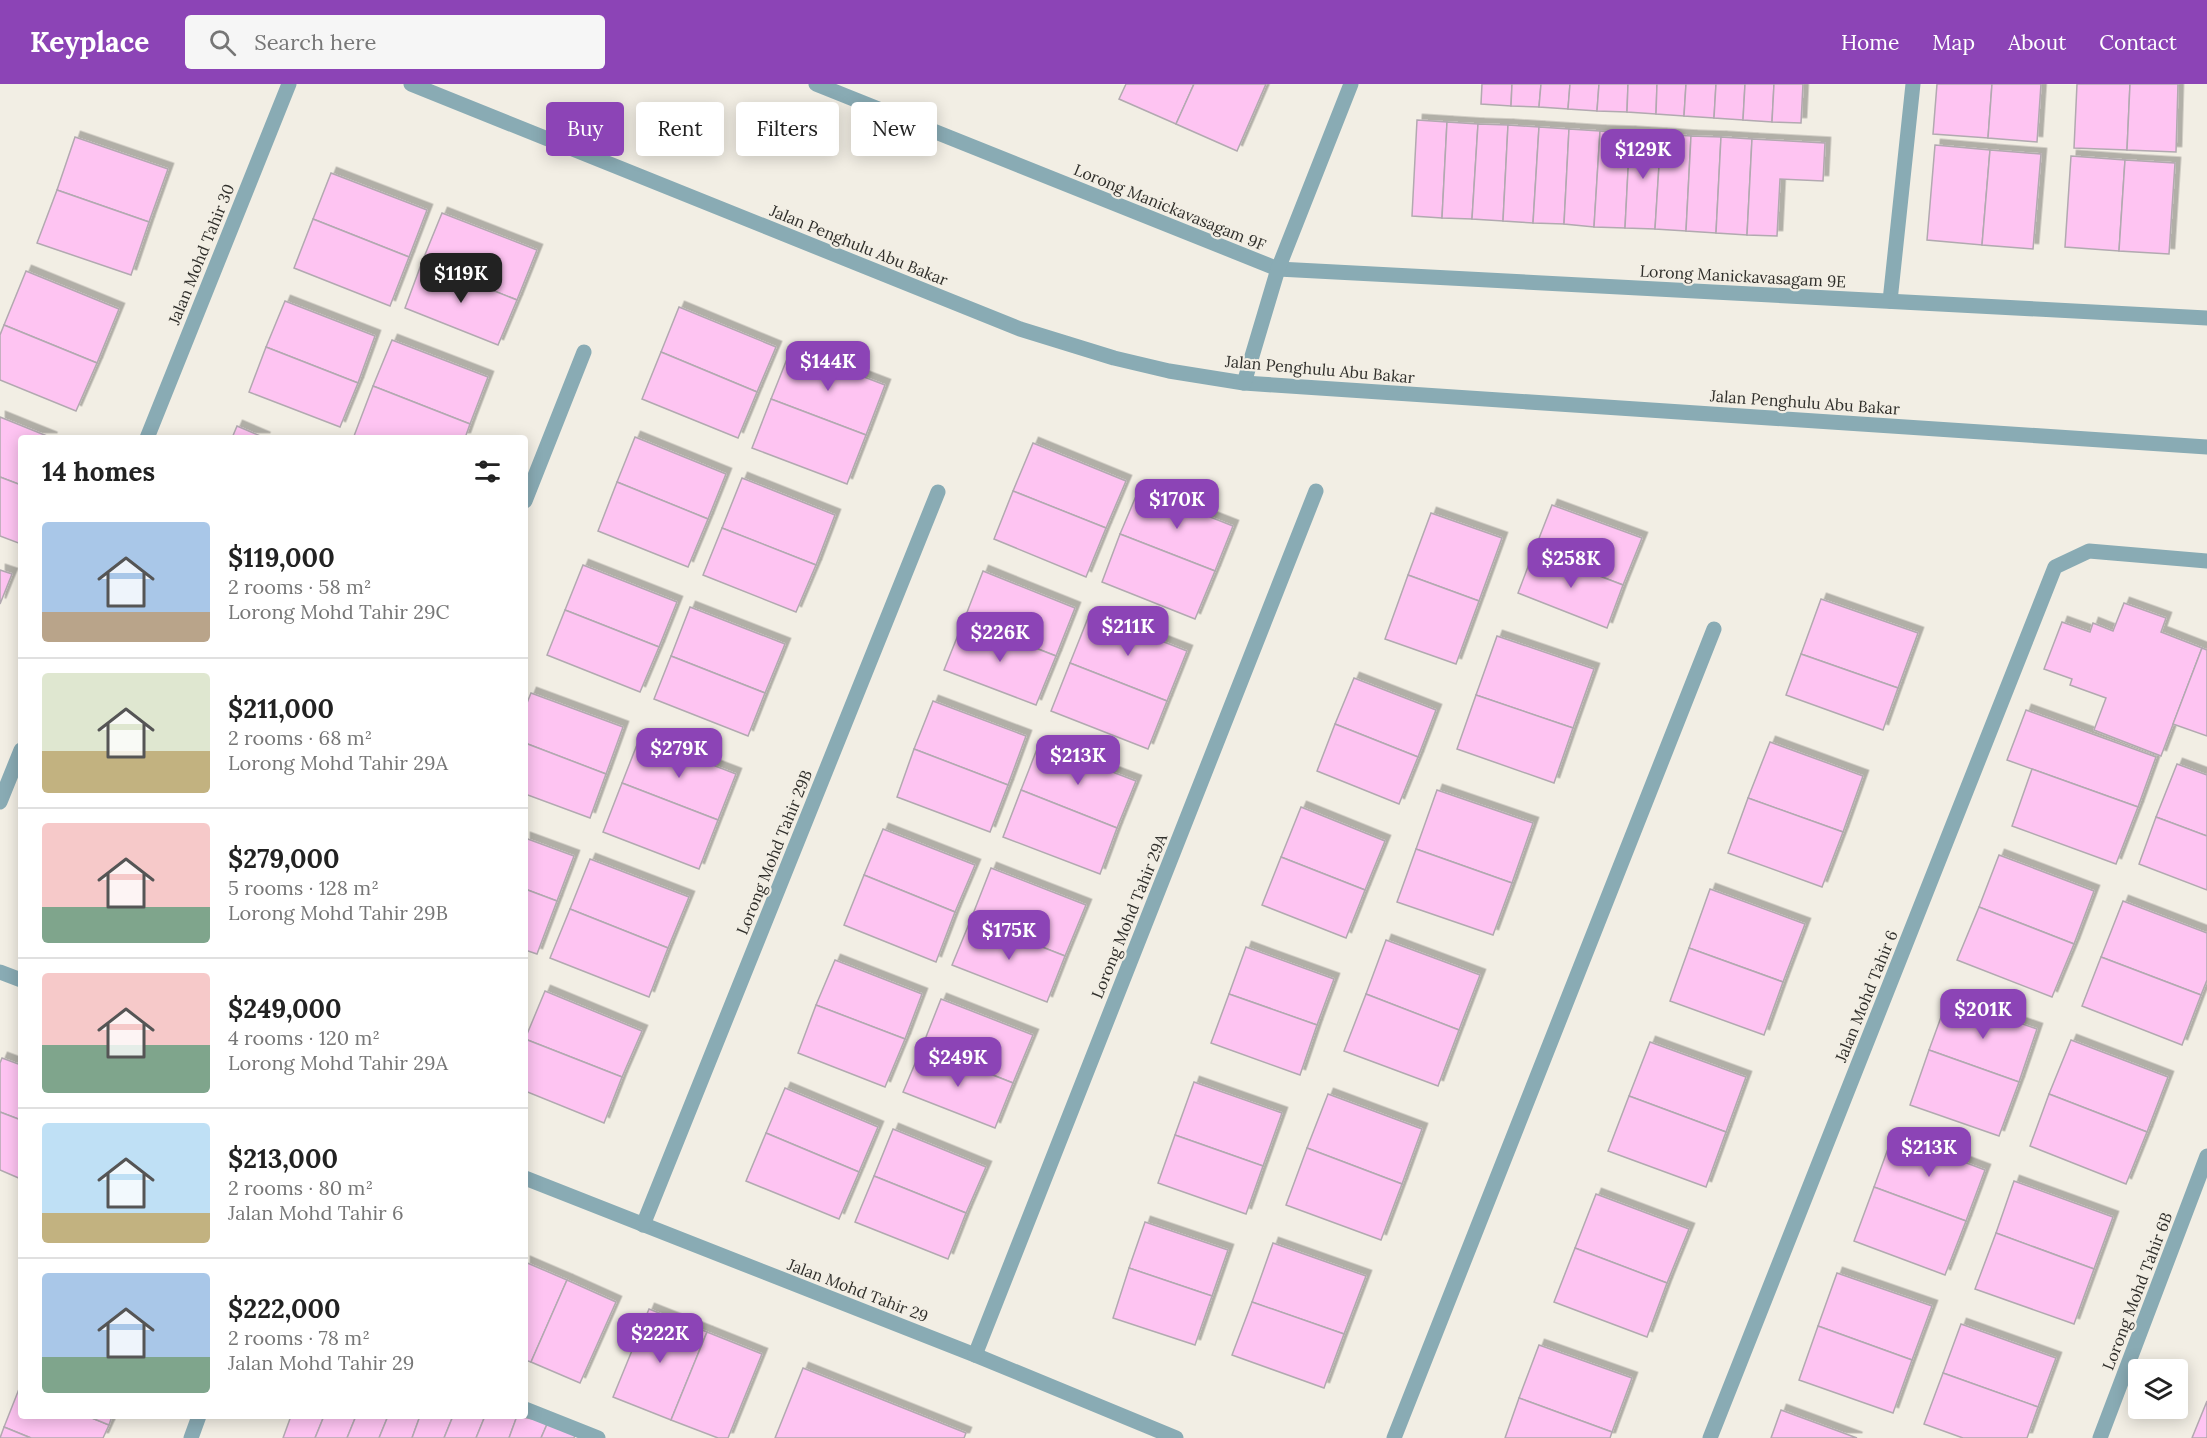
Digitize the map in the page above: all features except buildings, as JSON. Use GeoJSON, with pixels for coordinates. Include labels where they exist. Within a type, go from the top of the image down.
{"type":"FeatureCollection","features":[{"type":"Feature","properties":{"kind":"street","name":"Jalan Mohd Tahir 30"},"geometry":{"type":"LineString","coordinates":[[148,435],[289,84]]}},
{"type":"Feature","properties":{"kind":"street","name":"Jalan Penghulu Abu Bakar"},"geometry":{"type":"LineString","coordinates":[[411,84],[1020,329],[1169,371],[1244,383],[2207,447]]}},
{"type":"Feature","properties":{"kind":"street","name":"Lorong Manickavasagam 9F"},"geometry":{"type":"LineString","coordinates":[[816,84],[1278,269]]}},
{"type":"Feature","properties":{"kind":"street"},"geometry":{"type":"LineString","coordinates":[[1244,383],[1278,269],[1351,84]]}},
{"type":"Feature","properties":{"kind":"street"},"geometry":{"type":"LineString","coordinates":[[1890,301],[1912,84]]}},
{"type":"Feature","properties":{"kind":"street","name":"Lorong Manickavasagam 9E"},"geometry":{"type":"LineString","coordinates":[[1278,269],[2207,318]]}},
{"type":"Feature","properties":{"kind":"street"},"geometry":{"type":"LineString","coordinates":[[528,493],[584,352]]}},
{"type":"Feature","properties":{"kind":"street","name":"Lorong Mohd Tahir 29A"},"geometry":{"type":"LineString","coordinates":[[975,1355],[1316,491]]}},
{"type":"Feature","properties":{"kind":"street","name":"Lorong Mohd Tahir 29B"},"geometry":{"type":"LineString","coordinates":[[643,1225],[938,492]]}},
{"type":"Feature","properties":{"kind":"street","name":"Jalan Mohd Tahir 6"},"geometry":{"type":"LineString","coordinates":[[1710,1438],[2055,567],[2089,551],[2207,561]]}},
{"type":"Feature","properties":{"kind":"street"},"geometry":{"type":"LineString","coordinates":[[1394,1438],[1714,629]]}},
{"type":"Feature","properties":{"kind":"street"},"geometry":{"type":"LineString","coordinates":[[0,802],[18,757]]}},
{"type":"Feature","properties":{"kind":"street"},"geometry":{"type":"LineString","coordinates":[[0,972],[18,979]]}},
{"type":"Feature","properties":{"kind":"street","name":"Lorong Mohd Tahir 6B"},"geometry":{"type":"LineString","coordinates":[[2100,1438],[2207,1156]]}},
{"type":"Feature","properties":{"kind":"street","name":"Jalan Mohd Tahir 29"},"geometry":{"type":"LineString","coordinates":[[528,1179],[975,1355],[1176,1438]]}},
{"type":"Feature","properties":{"kind":"street"},"geometry":{"type":"LineString","coordinates":[[528,1410],[598,1438]]}},
{"type":"Feature","properties":{"kind":"street"},"geometry":{"type":"LineString","coordinates":[[191,1438],[199,1419]]}}]}
